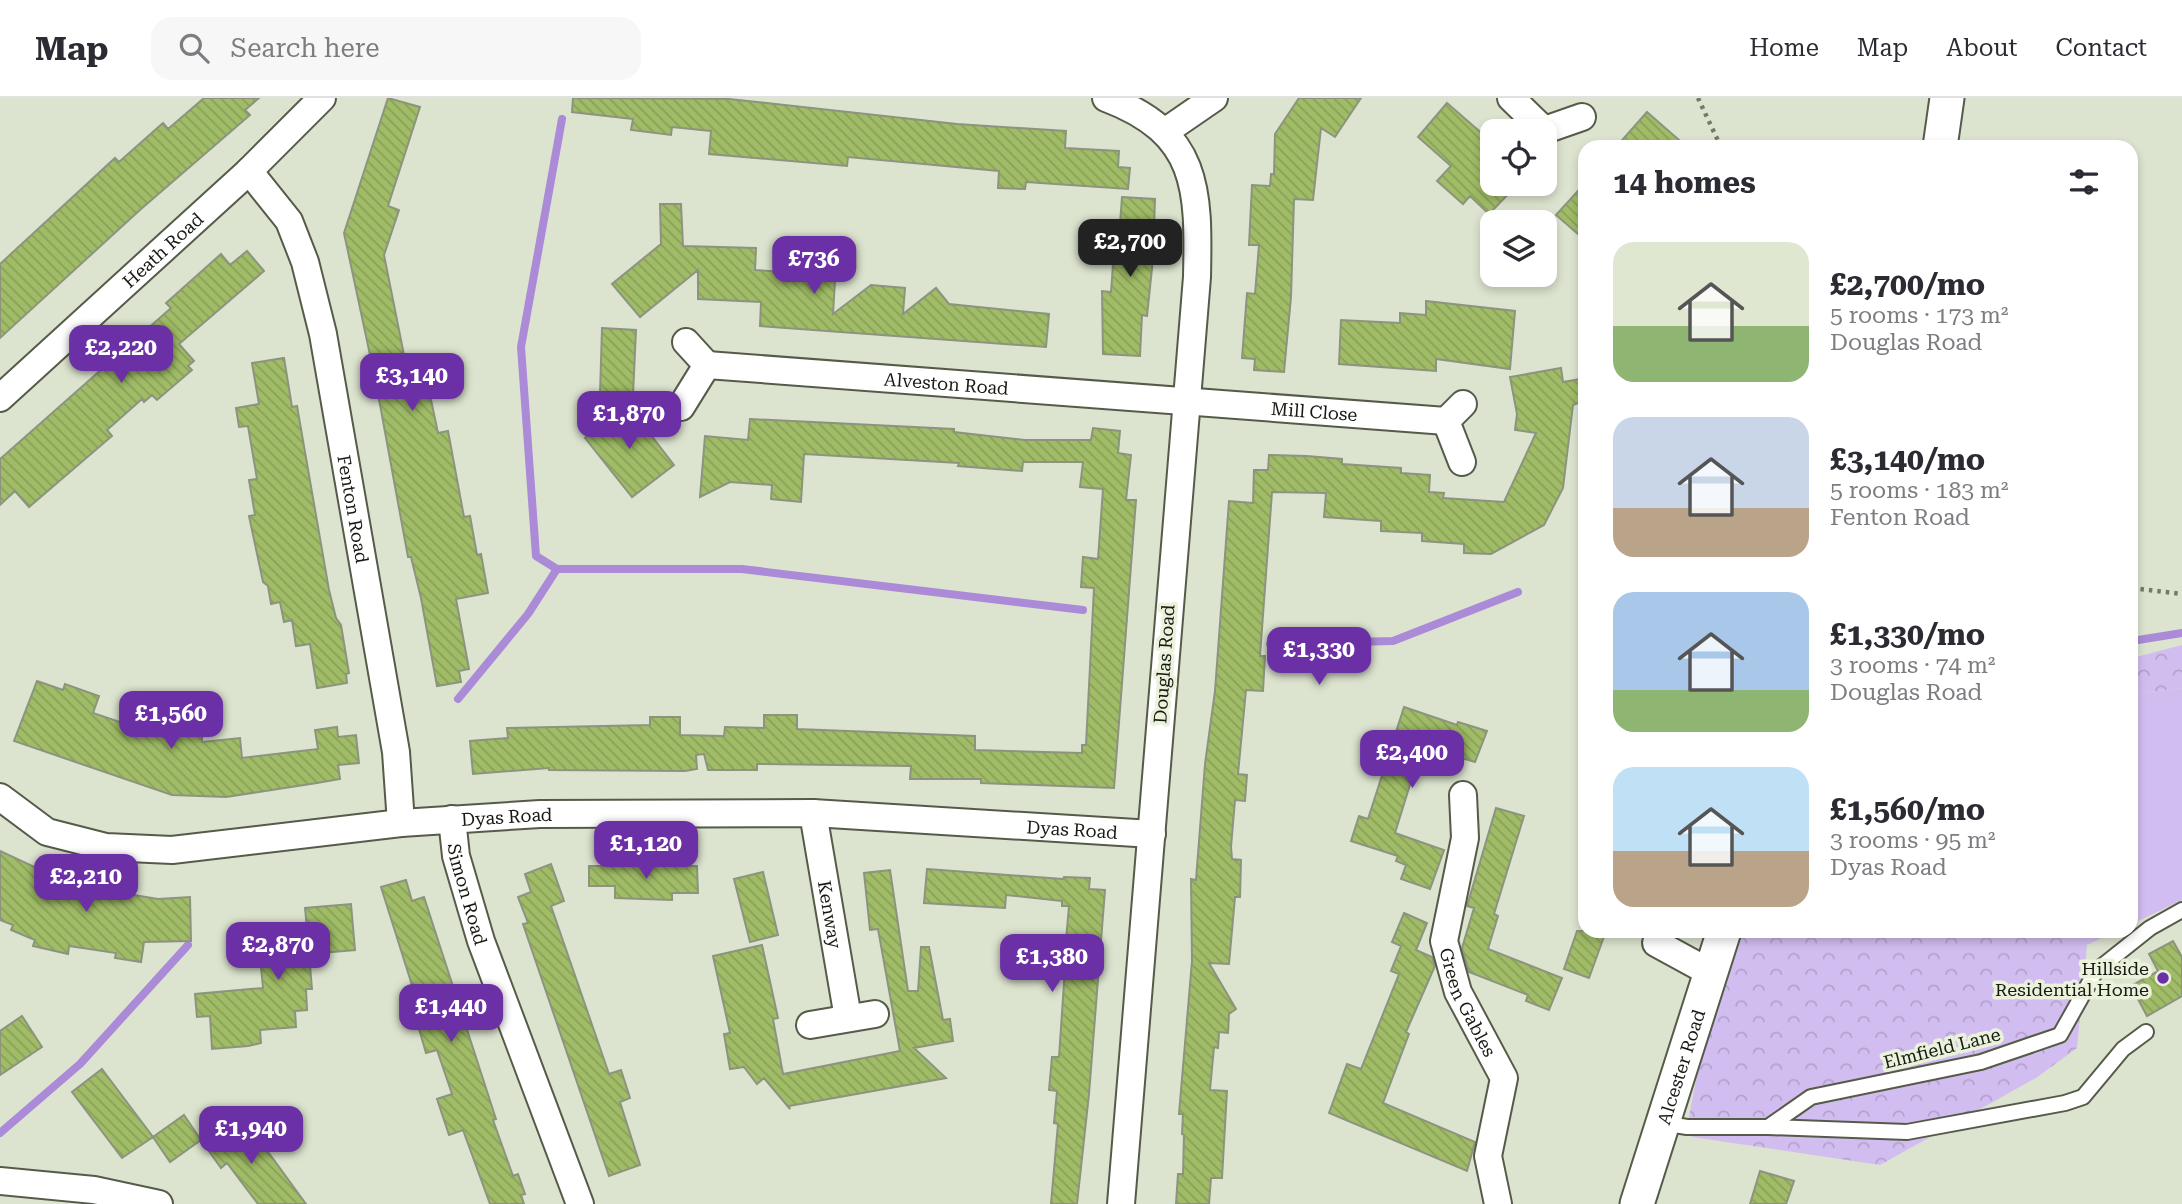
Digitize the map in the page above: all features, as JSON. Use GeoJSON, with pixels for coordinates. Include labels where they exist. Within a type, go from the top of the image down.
{"type":"FeatureCollection","features":[{"type":"Feature","properties":{"kind":"street","name":"Heath Road"},"geometry":{"type":"LineString","coordinates":[[0,398],[249,171],[322,98]]}},
{"type":"Feature","properties":{"kind":"street"},"geometry":{"type":"LineString","coordinates":[[1106,98],[1129,106],[1166,131],[1214,98]]}},
{"type":"Feature","properties":{"kind":"street"},"geometry":{"type":"LineString","coordinates":[[1511,98],[1532,119]]}},
{"type":"Feature","properties":{"kind":"street"},"geometry":{"type":"LineString","coordinates":[[1941,140],[1947,98]]}},
{"type":"Feature","properties":{"kind":"street"},"geometry":{"type":"LineString","coordinates":[[1557,125],[1582,117]]}},
{"type":"Feature","properties":{"kind":"street","name":"Douglas Road"},"geometry":{"type":"LineString","coordinates":[[1121,1204],[1197,277],[1198,209],[1190,174],[1166,131]]}},
{"type":"Feature","properties":{"kind":"street","name":"Fenton Road"},"geometry":{"type":"LineString","coordinates":[[249,171],[289,221],[304,262],[323,334],[396,752],[401,823]]}},
{"type":"Feature","properties":{"kind":"street"},"geometry":{"type":"LineString","coordinates":[[681,407],[707,365],[687,342]]}},
{"type":"Feature","properties":{"kind":"street","name":"Alveston Road"},"geometry":{"type":"LineString","coordinates":[[707,365],[1185,401]]}},
{"type":"Feature","properties":{"kind":"street","name":"Mill Close"},"geometry":{"type":"LineString","coordinates":[[1185,401],[1455,413],[1462,462]]}},
{"type":"Feature","properties":{"kind":"street","name":"Green Gables"},"geometry":{"type":"LineString","coordinates":[[1463,795],[1465,838],[1444,941],[1458,992],[1504,1078],[1488,1156],[1498,1204]]}},
{"type":"Feature","properties":{"kind":"street","name":"Dyas Road"},"geometry":{"type":"LineString","coordinates":[[0,797],[47,832],[106,847],[172,850],[401,823],[541,814],[813,813],[1152,834]]}},
{"type":"Feature","properties":{"kind":"street","name":"Kenway"},"geometry":{"type":"LineString","coordinates":[[813,813],[848,1018]]}},
{"type":"Feature","properties":{"kind":"street","name":"Simon Road"},"geometry":{"type":"LineString","coordinates":[[452,819],[456,856],[481,941],[580,1204]]}},
{"type":"Feature","properties":{"kind":"street"},"geometry":{"type":"LineString","coordinates":[[1658,938],[1656,943],[1710,973]]}},
{"type":"Feature","properties":{"kind":"street","name":"Alcester Road"},"geometry":{"type":"LineString","coordinates":[[1637,1204],[1722,938]]}},
{"type":"Feature","properties":{"kind":"street"},"geometry":{"type":"LineString","coordinates":[[810,1025],[875,1014]]}},
{"type":"Feature","properties":{"kind":"street"},"geometry":{"type":"LineString","coordinates":[[0,1181],[94,1190],[159,1204]]}},
{"type":"Feature","properties":{"kind":"lane","name":"Elmfield Lane"},"geometry":{"type":"LineString","coordinates":[[2138,938],[2182,910]]}},
{"type":"Feature","properties":{"kind":"lane","name":"Elmfield Lane"},"geometry":{"type":"LineString","coordinates":[[1768,1127],[1811,1097],[1981,1062],[2060,1035],[2096,971],[2137,938]]}},
{"type":"Feature","properties":{"kind":"lane"},"geometry":{"type":"LineString","coordinates":[[1662,1123],[1687,1127],[1907,1132],[2065,1103],[2083,1097],[2123,1049],[2146,1032]]}},
{"type":"Feature","properties":{"kind":"path"},"geometry":{"type":"LineString","coordinates":[[1698,98],[1718,140]]}},
{"type":"Feature","properties":{"kind":"path"},"geometry":{"type":"LineString","coordinates":[[2138,589],[2182,594]]}},
{"type":"Feature","properties":{"kind":"green space"},"geometry":{"type":"Polygon","coordinates":[[[2182,645],[2182,688],[2138,693],[2138,656],[2182,645]]]}},
{"type":"Feature","properties":{"kind":"green space"},"geometry":{"type":"Polygon","coordinates":[[[2182,688],[2182,900],[2138,921],[2138,693],[2182,688]]]}},
{"type":"Feature","properties":{"kind":"green space"},"geometry":{"type":"Polygon","coordinates":[[[1738,938],[2080,938],[2087,945],[2077,1048],[2036,1078],[1880,1165],[1692,1137],[1687,1127],[1702,1049],[1738,938]]]}},
{"type":"Feature","properties":{"kind":"green space"},"geometry":{"type":"Polygon","coordinates":[[[2080,938],[2102,938],[2087,945],[2080,938]]]}},
{"type":"Feature","properties":{"kind":"building"},"geometry":{"type":"Polygon","coordinates":[[[204,98],[259,98],[245,110],[250,115],[141,209],[0,338],[0,264],[115,158],[119,162],[163,123],[168,129],[204,98]]]}},
{"type":"Feature","properties":{"kind":"building"},"geometry":{"type":"Polygon","coordinates":[[[388,98],[420,107],[388,206],[399,210],[384,255],[409,380],[426,376],[438,433],[448,431],[464,517],[470,516],[488,593],[456,599],[469,669],[459,671],[461,682],[437,686],[421,598],[411,557],[408,557],[376,383],[344,233],[388,98]]]}},
{"type":"Feature","properties":{"kind":"building"},"geometry":{"type":"Polygon","coordinates":[[[573,98],[729,99],[957,124],[1066,131],[1065,148],[1119,151],[1118,167],[1130,168],[1128,189],[1026,182],[1025,189],[998,188],[999,171],[848,157],[847,166],[709,154],[711,131],[672,127],[671,135],[631,130],[633,119],[572,112],[573,98]]]}},
{"type":"Feature","properties":{"kind":"building"},"geometry":{"type":"Polygon","coordinates":[[[1299,98],[1361,98],[1335,137],[1321,128],[1313,200],[1294,199],[1291,297],[1284,372],[1254,370],[1255,359],[1242,358],[1247,293],[1255,294],[1259,245],[1249,245],[1252,185],[1270,186],[1271,174],[1274,174],[1275,134],[1299,98]]]}},
{"type":"Feature","properties":{"kind":"building"},"geometry":{"type":"Polygon","coordinates":[[[1447,103],[1480,132],[1480,196],[1506,196],[1493,210],[1485,210],[1470,196],[1463,204],[1437,181],[1451,166],[1418,137],[1447,103]]]}},
{"type":"Feature","properties":{"kind":"building"},"geometry":{"type":"Polygon","coordinates":[[[1647,112],[1679,140],[1622,140],[1647,112]]]}},
{"type":"Feature","properties":{"kind":"building"},"geometry":{"type":"Polygon","coordinates":[[[1578,191],[1578,234],[1557,214],[1578,191]]]}},
{"type":"Feature","properties":{"kind":"building"},"geometry":{"type":"Polygon","coordinates":[[[1122,197],[1155,199],[1153,259],[1147,316],[1142,315],[1140,356],[1103,354],[1102,291],[1111,292],[1115,237],[1119,237],[1122,197]]]}},
{"type":"Feature","properties":{"kind":"building"},"geometry":{"type":"Polygon","coordinates":[[[660,204],[681,204],[683,246],[756,248],[755,270],[799,273],[800,262],[836,264],[833,314],[871,285],[905,288],[903,314],[936,288],[949,304],[1049,314],[1046,347],[760,326],[761,302],[698,299],[698,270],[640,317],[612,284],[661,244],[660,204]]]}},
{"type":"Feature","properties":{"kind":"building"},"geometry":{"type":"Polygon","coordinates":[[[247,251],[264,271],[179,344],[194,361],[188,366],[192,370],[157,400],[152,395],[144,402],[142,399],[107,430],[112,436],[29,507],[15,491],[0,505],[0,459],[171,308],[166,303],[221,254],[230,265],[247,251]]]}},
{"type":"Feature","properties":{"kind":"building"},"geometry":{"type":"Polygon","coordinates":[[[1426,301],[1515,311],[1510,369],[1436,359],[1436,371],[1339,364],[1341,320],[1400,323],[1400,313],[1426,315],[1426,301]]]}},
{"type":"Feature","properties":{"kind":"building"},"geometry":{"type":"Polygon","coordinates":[[[602,328],[636,330],[633,395],[600,394],[602,328]]]}},
{"type":"Feature","properties":{"kind":"building"},"geometry":{"type":"Polygon","coordinates":[[[284,358],[292,407],[297,406],[329,590],[336,618],[341,625],[349,673],[346,674],[347,683],[317,688],[310,644],[296,646],[292,620],[284,622],[280,602],[271,604],[268,586],[263,582],[249,516],[255,515],[249,480],[257,479],[248,426],[239,427],[236,408],[259,404],[252,363],[284,358]]]}},
{"type":"Feature","properties":{"kind":"building"},"geometry":{"type":"Polygon","coordinates":[[[1561,368],[1563,382],[1578,379],[1578,403],[1573,405],[1563,488],[1544,525],[1491,554],[1464,553],[1464,544],[1422,541],[1422,533],[1381,531],[1381,521],[1324,517],[1326,493],[1272,492],[1260,656],[1265,656],[1263,691],[1246,690],[1238,774],[1247,775],[1245,801],[1235,800],[1231,847],[1232,859],[1241,860],[1240,897],[1235,897],[1229,964],[1209,963],[1236,1009],[1229,1014],[1228,1033],[1219,1032],[1218,1048],[1214,1047],[1210,1090],[1227,1091],[1222,1178],[1211,1178],[1209,1204],[1176,1204],[1178,1174],[1183,1174],[1183,1114],[1179,1114],[1192,961],[1191,879],[1196,880],[1205,764],[1215,691],[1229,501],[1253,503],[1254,470],[1268,470],[1269,455],[1342,459],[1342,464],[1401,468],[1401,473],[1430,475],[1429,492],[1444,493],[1443,498],[1504,502],[1536,433],[1515,430],[1517,414],[1510,377],[1561,368]]]}},
{"type":"Feature","properties":{"kind":"building"},"geometry":{"type":"Polygon","coordinates":[[[627,404],[674,465],[632,497],[585,438],[627,404]]]}},
{"type":"Feature","properties":{"kind":"building"},"geometry":{"type":"Polygon","coordinates":[[[750,419],[954,429],[954,432],[1025,440],[1091,440],[1093,428],[1120,431],[1118,453],[1131,455],[1126,500],[1136,500],[1114,788],[981,783],[981,779],[910,779],[911,766],[757,764],[757,770],[708,770],[704,754],[696,755],[697,769],[685,771],[549,768],[473,774],[470,741],[508,738],[507,728],[650,725],[650,717],[680,717],[680,735],[724,736],[725,727],[764,728],[764,715],[797,715],[797,729],[975,736],[975,750],[1082,753],[1082,745],[1086,745],[1094,588],[1081,587],[1083,557],[1098,559],[1103,489],[1080,487],[1083,462],[1023,462],[1022,471],[958,466],[959,463],[804,454],[801,502],[771,499],[772,485],[730,482],[700,497],[705,436],[748,440],[750,419]]]}},
{"type":"Feature","properties":{"kind":"building"},"geometry":{"type":"Polygon","coordinates":[[[37,681],[63,690],[65,684],[99,696],[93,713],[173,740],[173,730],[202,731],[202,742],[240,738],[242,758],[318,749],[315,730],[337,727],[338,737],[356,735],[359,763],[338,765],[340,779],[317,783],[226,797],[172,795],[14,741],[37,681]]]}},
{"type":"Feature","properties":{"kind":"building"},"geometry":{"type":"Polygon","coordinates":[[[1404,707],[1457,725],[1458,722],[1487,731],[1475,762],[1422,746],[1395,833],[1444,850],[1430,889],[1401,879],[1406,865],[1396,861],[1398,856],[1351,841],[1359,816],[1368,819],[1404,707]]]}},
{"type":"Feature","properties":{"kind":"building"},"geometry":{"type":"Polygon","coordinates":[[[1496,808],[1524,816],[1494,914],[1498,916],[1488,949],[1562,978],[1549,1010],[1526,1001],[1528,995],[1469,972],[1462,948],[1474,908],[1467,906],[1496,808]]]}},
{"type":"Feature","properties":{"kind":"building"},"geometry":{"type":"Polygon","coordinates":[[[0,851],[60,879],[99,885],[98,889],[158,899],[190,897],[191,941],[144,942],[141,962],[115,958],[116,953],[69,946],[68,954],[33,946],[35,940],[11,930],[13,925],[0,920],[0,851]]]}},
{"type":"Feature","properties":{"kind":"building"},"geometry":{"type":"Polygon","coordinates":[[[551,864],[564,901],[551,906],[609,1074],[621,1070],[630,1098],[620,1102],[640,1165],[609,1176],[523,924],[528,923],[518,897],[531,892],[525,874],[551,864]]]}},
{"type":"Feature","properties":{"kind":"building"},"geometry":{"type":"Polygon","coordinates":[[[589,866],[697,866],[698,893],[672,893],[672,900],[615,898],[615,886],[589,886],[589,866]]]}},
{"type":"Feature","properties":{"kind":"building"},"geometry":{"type":"Polygon","coordinates":[[[927,869],[1063,879],[1090,878],[1089,889],[1105,890],[1089,1094],[1077,1204],[1051,1204],[1058,1124],[1054,1123],[1057,1091],[1049,1090],[1052,1057],[1059,1057],[1064,983],[1064,968],[1053,961],[1054,950],[1066,940],[1069,906],[1062,906],[1062,901],[1006,895],[1005,908],[924,903],[927,869]]]}},
{"type":"Feature","properties":{"kind":"building"},"geometry":{"type":"Polygon","coordinates":[[[890,870],[908,991],[918,991],[921,947],[929,947],[943,1020],[950,1019],[953,1041],[914,1048],[946,1078],[789,1106],[790,1109],[764,1078],[757,1084],[744,1067],[730,1069],[724,1034],[730,1033],[713,956],[762,945],[778,1018],[773,1019],[783,1074],[900,1051],[878,929],[870,930],[864,873],[890,870]]]}},
{"type":"Feature","properties":{"kind":"building"},"geometry":{"type":"Polygon","coordinates":[[[763,872],[778,935],[750,942],[734,879],[763,872]]]}},
{"type":"Feature","properties":{"kind":"building"},"geometry":{"type":"Polygon","coordinates":[[[406,880],[412,901],[424,897],[496,1119],[493,1120],[513,1176],[518,1174],[525,1194],[521,1195],[524,1204],[490,1204],[463,1130],[449,1135],[437,1099],[452,1094],[437,1050],[426,1053],[417,1022],[423,1020],[381,887],[406,880]]]}},
{"type":"Feature","properties":{"kind":"building"},"geometry":{"type":"Polygon","coordinates":[[[351,904],[355,950],[309,954],[312,989],[306,989],[307,1010],[295,1011],[296,1027],[260,1030],[261,1043],[212,1049],[210,1016],[197,1017],[195,994],[263,988],[261,967],[285,965],[281,931],[307,929],[305,908],[351,904]]]}},
{"type":"Feature","properties":{"kind":"building"},"geometry":{"type":"Polygon","coordinates":[[[1404,913],[1427,923],[1416,950],[1432,957],[1435,966],[1406,1032],[1409,1034],[1383,1103],[1475,1142],[1467,1171],[1329,1113],[1347,1064],[1361,1069],[1399,974],[1391,971],[1401,946],[1392,942],[1404,913]]]}},
{"type":"Feature","properties":{"kind":"building"},"geometry":{"type":"Polygon","coordinates":[[[1577,931],[1578,938],[1603,938],[1589,978],[1564,969],[1577,931]]]}},
{"type":"Feature","properties":{"kind":"building","name":"Hillside Residential Home"},"geometry":{"type":"Polygon","coordinates":[[[2173,941],[2182,957],[2182,996],[2147,1016],[2131,986],[2158,971],[2149,954],[2173,941]]]}},
{"type":"Feature","properties":{"kind":"building"},"geometry":{"type":"Polygon","coordinates":[[[22,1016],[42,1047],[0,1075],[0,1031],[22,1016]]]}},
{"type":"Feature","properties":{"kind":"building"},"geometry":{"type":"Polygon","coordinates":[[[102,1069],[153,1137],[122,1158],[72,1092],[102,1069]]]}},
{"type":"Feature","properties":{"kind":"building"},"geometry":{"type":"Polygon","coordinates":[[[184,1115],[201,1140],[170,1162],[153,1137],[184,1115]]]}},
{"type":"Feature","properties":{"kind":"building"},"geometry":{"type":"Polygon","coordinates":[[[232,1118],[256,1151],[263,1145],[306,1204],[258,1204],[227,1163],[221,1168],[201,1140],[232,1118]]]}},
{"type":"Feature","properties":{"kind":"building"},"geometry":{"type":"Polygon","coordinates":[[[1760,1171],[1794,1181],[1786,1204],[1750,1204],[1760,1171]]]}},
{"type":"Feature","properties":{"kind":"waterway"},"geometry":{"type":"LineString","coordinates":[[557,569],[536,556],[521,347],[562,119]]}},
{"type":"Feature","properties":{"kind":"waterway"},"geometry":{"type":"LineString","coordinates":[[458,699],[528,614],[557,569],[742,569],[1083,610]]}},
{"type":"Feature","properties":{"kind":"waterway"},"geometry":{"type":"LineString","coordinates":[[1270,644],[1393,641],[1518,592]]}},
{"type":"Feature","properties":{"kind":"waterway"},"geometry":{"type":"LineString","coordinates":[[2138,640],[2182,633]]}},
{"type":"Feature","properties":{"kind":"waterway"},"geometry":{"type":"LineString","coordinates":[[0,1133],[80,1064],[188,945]]}},
{"type":"Feature","properties":{"kind":"place","name":"Hillside Residential Home"},"geometry":{"type":"Point","coordinates":[2163,978]}}]}
